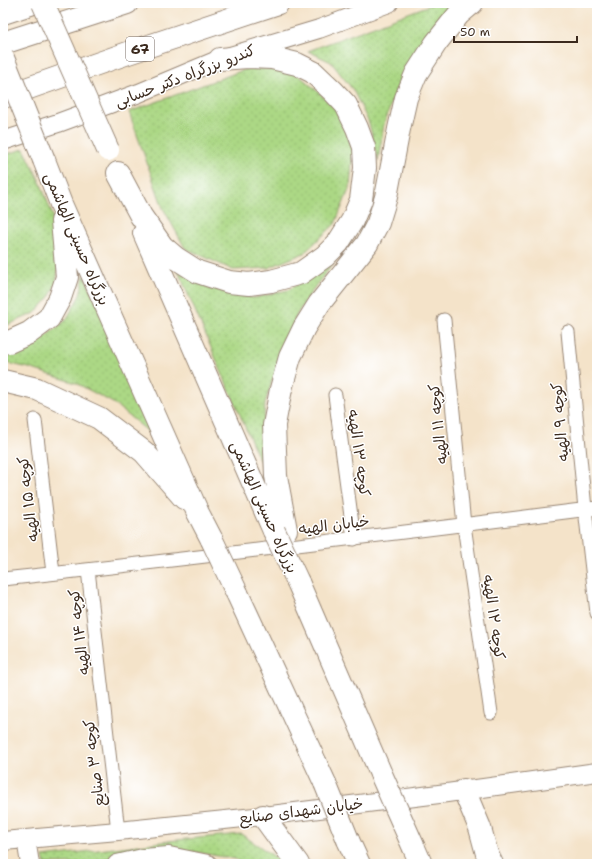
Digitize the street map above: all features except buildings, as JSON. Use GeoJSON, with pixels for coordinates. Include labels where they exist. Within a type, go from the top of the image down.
{"type":"FeatureCollection","features":[{"type":"Feature","properties":{"kind":"highway"},"geometry":{"type":"LineString","coordinates":[[3,13],[33,3]]}},
{"type":"Feature","properties":{"kind":"highway","name":"بزرگراه حسینی الهاشمی"},"geometry":{"type":"LineString","coordinates":[[43,3],[280,531],[298,582],[417,856]]}},
{"type":"Feature","properties":{"kind":"highway"},"geometry":{"type":"LineString","coordinates":[[3,43],[127,3]]}},
{"type":"Feature","properties":{"kind":"highway","name":"67"},"geometry":{"type":"LineString","coordinates":[[3,97],[278,3]]}},
{"type":"Feature","properties":{"kind":"highway"},"geometry":{"type":"LineString","coordinates":[[280,531],[274,425],[280,389],[290,357],[304,328],[319,304],[367,244],[378,223],[386,197],[406,98],[416,74],[436,43],[459,14],[472,3]]}},
{"type":"Feature","properties":{"kind":"highway"},"geometry":{"type":"LineString","coordinates":[[118,173],[141,216],[162,246],[176,258],[198,272],[229,282],[249,284],[271,281],[301,273],[325,256],[338,243],[352,222],[361,200],[365,168],[364,147],[346,105],[313,72],[297,64],[272,58],[248,57],[220,59]]}},
{"type":"Feature","properties":{"kind":"highway","name":"بزرگراه حسینی الهاشمی"},"geometry":{"type":"LineString","coordinates":[[3,58],[60,204],[198,513],[237,593],[325,783],[359,864]]}},
{"type":"Feature","properties":{"kind":"highway"},"geometry":{"type":"LineString","coordinates":[[3,343],[9,342],[29,333],[49,318],[60,298],[66,277],[60,204]]}},
{"type":"Feature","properties":{"kind":"highway"},"geometry":{"type":"LineString","coordinates":[[3,381],[37,389],[99,418],[144,452],[198,513]]}},
{"type":"Feature","properties":{"kind":"highway"},"geometry":{"type":"LineString","coordinates":[[464,790],[480,828],[487,854],[492,864]]}},
{"type":"Feature","properties":{"kind":"highway"},"geometry":{"type":"LineString","coordinates":[[263,816],[298,864]]}},
{"type":"Feature","properties":{"kind":"street","name":"کندرو بزرگراه دکتر حسابی"},"geometry":{"type":"LineString","coordinates":[[3,141],[58,123],[139,93],[220,59],[319,29],[389,3]]}},
{"type":"Feature","properties":{"kind":"street","name":"کوچه ۱۱ الهیه"},"geometry":{"type":"LineString","coordinates":[[444,320],[464,525]]}},
{"type":"Feature","properties":{"kind":"street","name":"کوچه ۹ الهیه"},"geometry":{"type":"LineString","coordinates":[[568,332],[591,509],[597,613]]}},
{"type":"Feature","properties":{"kind":"street","name":"کوچه ۱۳ الهیه"},"geometry":{"type":"LineString","coordinates":[[335,394],[354,539]]}},
{"type":"Feature","properties":{"kind":"street","name":"کوچه ۱۵ الهیه"},"geometry":{"type":"LineString","coordinates":[[34,420],[53,574]]}},
{"type":"Feature","properties":{"kind":"street","name":"خیابان الهیه"},"geometry":{"type":"LineString","coordinates":[[3,579],[354,539],[591,509]]}},
{"type":"Feature","properties":{"kind":"street","name":"کوچه ۱۲ الهیه"},"geometry":{"type":"LineString","coordinates":[[464,525],[491,713]]}},
{"type":"Feature","properties":{"kind":"street","name":"کوچه ۱۴ الهیه"},"geometry":{"type":"LineString","coordinates":[[88,570],[102,691]]}},
{"type":"Feature","properties":{"kind":"street","name":"کوچه ۳ صنایع"},"geometry":{"type":"LineString","coordinates":[[102,691],[118,831]]}},
{"type":"Feature","properties":{"kind":"street","name":"خیابان شهدای صنایع"},"geometry":{"type":"LineString","coordinates":[[3,841],[263,816],[597,772]]}},
{"type":"Feature","properties":{"kind":"street"},"geometry":{"type":"LineString","coordinates":[[26,839],[30,864]]}},
{"type":"Feature","properties":{"kind":"street"},"geometry":{"type":"LineString","coordinates":[[117,864],[142,858],[169,856],[208,864]]}},
{"type":"Feature","properties":{"kind":"green space"},"geometry":{"type":"Polygon","coordinates":[[[435,3],[454,3],[402,73],[384,124],[378,161],[369,123],[353,90],[331,62],[308,51],[435,3]]]}},
{"type":"Feature","properties":{"kind":"green space"},"geometry":{"type":"Polygon","coordinates":[[[249,68],[294,71],[339,110],[353,151],[350,187],[335,224],[304,253],[268,268],[233,270],[185,248],[163,208],[129,112],[249,68]]]}},
{"type":"Feature","properties":{"kind":"green space"},"geometry":{"type":"Polygon","coordinates":[[[24,149],[39,179],[55,222],[59,262],[56,283],[49,298],[35,313],[3,327],[3,155],[24,149]]]}},
{"type":"Feature","properties":{"kind":"green space"},"geometry":{"type":"Polygon","coordinates":[[[334,263],[316,285],[297,314],[279,360],[265,403],[262,466],[178,271],[209,288],[254,298],[288,290],[334,263]]]}},
{"type":"Feature","properties":{"kind":"green space"},"geometry":{"type":"Polygon","coordinates":[[[84,275],[161,442],[113,403],[76,383],[29,368],[3,362],[3,353],[41,340],[66,320],[80,295],[84,275]]]}},
{"type":"Feature","properties":{"kind":"green space"},"geometry":{"type":"Polygon","coordinates":[[[241,834],[281,861],[283,864],[244,864],[235,859],[178,849],[146,852],[105,859],[88,864],[45,864],[43,857],[177,840],[241,834]]]}}]}
